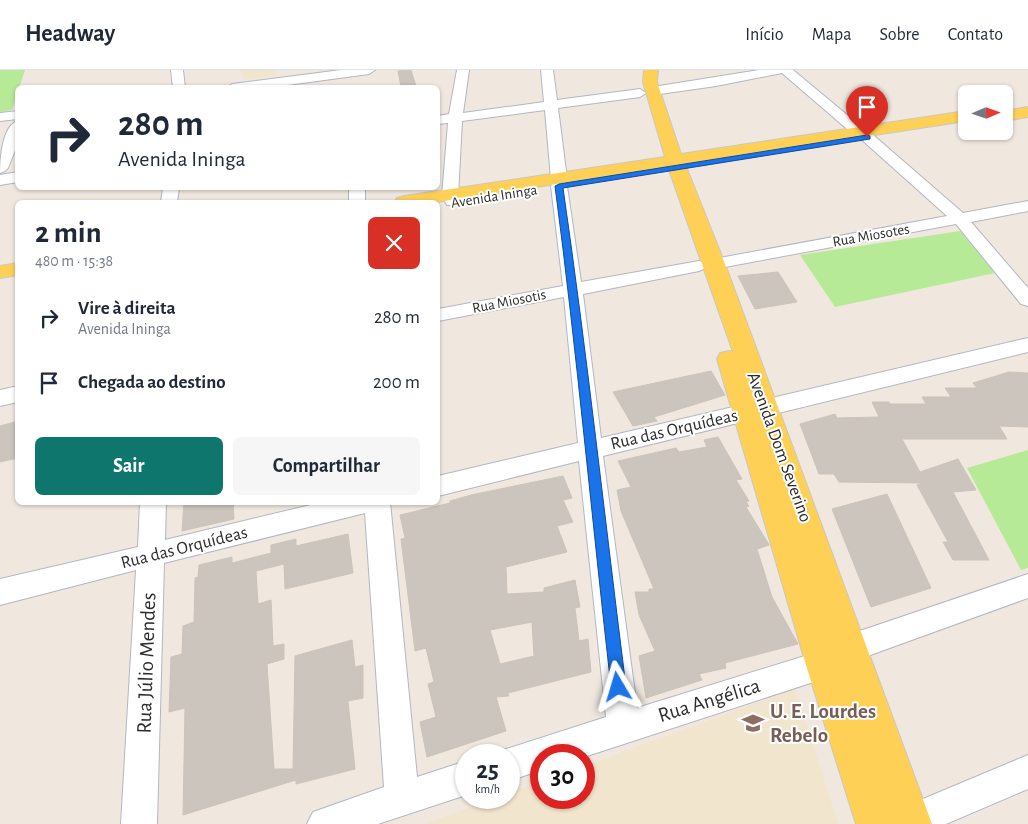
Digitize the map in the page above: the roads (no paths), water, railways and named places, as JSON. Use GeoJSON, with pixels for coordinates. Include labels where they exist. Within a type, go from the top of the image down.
{"type":"FeatureCollection","features":[{"type":"Feature","properties":{"kind":"main road","name":"Avenida Dom Severino"},"geometry":{"type":"LineString","coordinates":[[638,70],[637,79],[646,92],[707,265],[837,656],[876,824]]}},
{"type":"Feature","properties":{"kind":"main road","name":"Avenida Dom Severino"},"geometry":{"type":"LineString","coordinates":[[646,92],[650,82],[651,70]]}},
{"type":"Feature","properties":{"kind":"main road"},"geometry":{"type":"LineString","coordinates":[[1013,108],[1028,106]]}},
{"type":"Feature","properties":{"kind":"main road"},"geometry":{"type":"LineString","coordinates":[[1013,114],[1028,112]]}},
{"type":"Feature","properties":{"kind":"main road","name":"Avenida Ininga"},"geometry":{"type":"LineString","coordinates":[[447,201],[863,135],[958,117]]}},
{"type":"Feature","properties":{"kind":"main road","name":"Avenida Ininga"},"geometry":{"type":"LineString","coordinates":[[863,135],[958,123]]}},
{"type":"Feature","properties":{"kind":"main road"},"geometry":{"type":"LineString","coordinates":[[0,263],[15,260]]}},
{"type":"Feature","properties":{"kind":"main road"},"geometry":{"type":"LineString","coordinates":[[0,272],[15,270]]}},
{"type":"Feature","properties":{"kind":"main road","name":"Avenida Dom Severino"},"geometry":{"type":"LineString","coordinates":[[837,656],[912,822]]}},
{"type":"Feature","properties":{"kind":"street"},"geometry":{"type":"LineString","coordinates":[[177,70],[179,85]]}},
{"type":"Feature","properties":{"kind":"street"},"geometry":{"type":"LineString","coordinates":[[253,85],[349,71],[369,70]]}},
{"type":"Feature","properties":{"kind":"street"},"geometry":{"type":"LineString","coordinates":[[447,201],[463,70]]}},
{"type":"Feature","properties":{"kind":"street"},"geometry":{"type":"LineString","coordinates":[[547,70],[623,727]]}},
{"type":"Feature","properties":{"kind":"street"},"geometry":{"type":"LineString","coordinates":[[697,70],[716,82]]}},
{"type":"Feature","properties":{"kind":"street"},"geometry":{"type":"LineString","coordinates":[[440,120],[716,82],[778,70]]}},
{"type":"Feature","properties":{"kind":"street"},"geometry":{"type":"LineString","coordinates":[[786,70],[960,219],[1028,300]]}},
{"type":"Feature","properties":{"kind":"street"},"geometry":{"type":"LineString","coordinates":[[349,71],[351,85]]}},
{"type":"Feature","properties":{"kind":"street"},"geometry":{"type":"LineString","coordinates":[[0,117],[15,115]]}},
{"type":"Feature","properties":{"kind":"street"},"geometry":{"type":"LineString","coordinates":[[0,168],[15,132]]}},
{"type":"Feature","properties":{"kind":"street"},"geometry":{"type":"LineString","coordinates":[[0,180],[15,178]]}},
{"type":"Feature","properties":{"kind":"street","name":"Rua Miosotes"},"geometry":{"type":"LineString","coordinates":[[707,265],[1028,206]]}},
{"type":"Feature","properties":{"kind":"street","name":"Rua Miosotis"},"geometry":{"type":"LineString","coordinates":[[440,315],[707,265]]}},
{"type":"Feature","properties":{"kind":"street","name":"Rua das Orquídeas"},"geometry":{"type":"LineString","coordinates":[[440,486],[1028,345]]}},
{"type":"Feature","properties":{"kind":"street"},"geometry":{"type":"LineString","coordinates":[[0,398],[15,395]]}},
{"type":"Feature","properties":{"kind":"street","name":"Rua Júlio Mendes"},"geometry":{"type":"LineString","coordinates":[[139,824],[153,505]]}},
{"type":"Feature","properties":{"kind":"street","name":"Rua das Orquídeas"},"geometry":{"type":"LineString","coordinates":[[0,592],[356,505]]}},
{"type":"Feature","properties":{"kind":"street"},"geometry":{"type":"LineString","coordinates":[[376,505],[402,799]]}},
{"type":"Feature","properties":{"kind":"street","name":"Rua Angélica"},"geometry":{"type":"LineString","coordinates":[[520,760],[837,656],[1028,586]]}},
{"type":"Feature","properties":{"kind":"street"},"geometry":{"type":"LineString","coordinates":[[912,822],[1028,772]]}},
{"type":"Feature","properties":{"kind":"street"},"geometry":{"type":"LineString","coordinates":[[325,824],[455,782]]}},
{"type":"Feature","properties":{"kind":"place","name":"U. E. Lourdes Rebelo"},"geometry":{"type":"Point","coordinates":[753,723]}}]}
